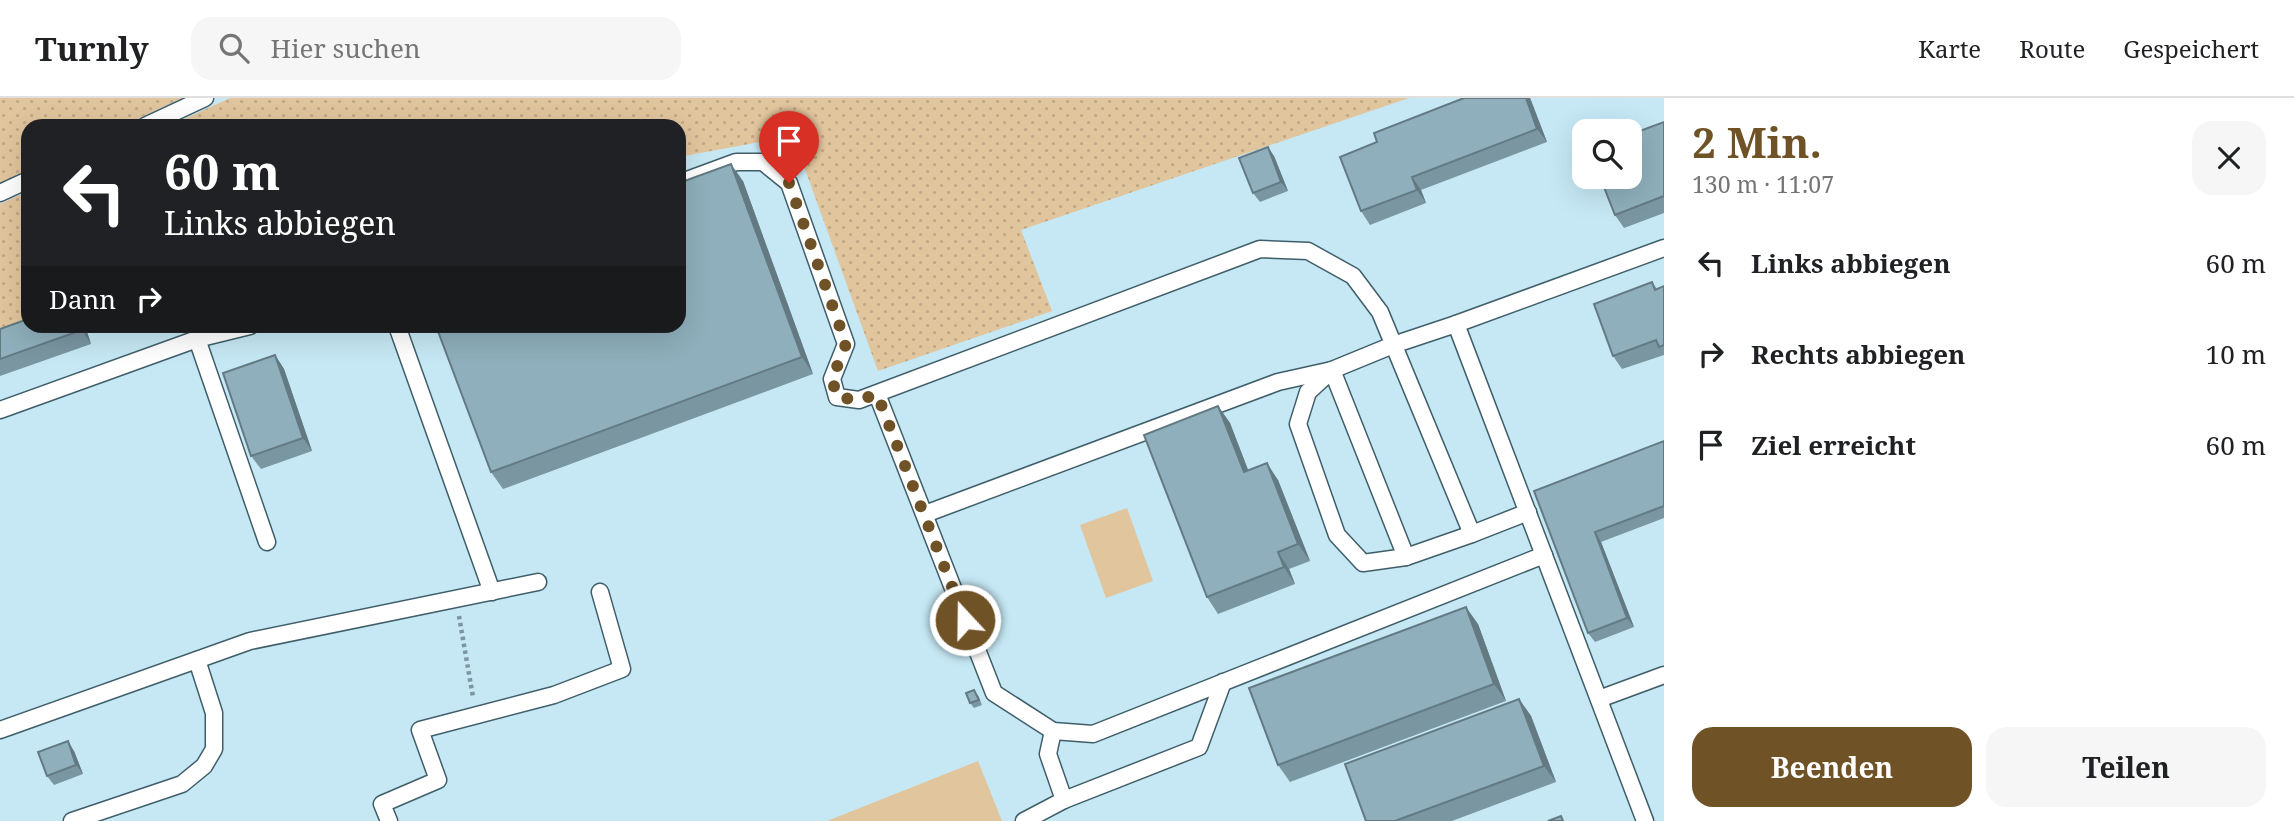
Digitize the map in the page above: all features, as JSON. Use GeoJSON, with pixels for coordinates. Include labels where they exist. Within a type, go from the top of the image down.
{"type":"FeatureCollection","features":[{"type":"Feature","properties":{"kind":"lane"},"geometry":{"type":"LineString","coordinates":[[160,119],[205,98]]}},
{"type":"Feature","properties":{"kind":"lane"},"geometry":{"type":"LineString","coordinates":[[686,180],[736,162],[763,162],[789,183],[846,344],[832,379],[837,397],[859,400],[1260,249],[1308,251],[1353,276],[1380,312],[1472,534]]}},
{"type":"Feature","properties":{"kind":"lane"},"geometry":{"type":"LineString","coordinates":[[0,193],[21,183]]}},
{"type":"Feature","properties":{"kind":"lane"},"geometry":{"type":"LineString","coordinates":[[925,514],[1278,382],[1332,370],[1393,345],[1664,247]]}},
{"type":"Feature","properties":{"kind":"lane"},"geometry":{"type":"LineString","coordinates":[[1456,324],[1645,821]]}},
{"type":"Feature","properties":{"kind":"lane"},"geometry":{"type":"LineString","coordinates":[[0,410],[197,339],[221,333]]}},
{"type":"Feature","properties":{"kind":"lane"},"geometry":{"type":"LineString","coordinates":[[400,333],[492,592]]}},
{"type":"Feature","properties":{"kind":"lane"},"geometry":{"type":"LineString","coordinates":[[197,339],[267,542]]}},
{"type":"Feature","properties":{"kind":"lane"},"geometry":{"type":"LineString","coordinates":[[1332,370],[1308,392],[1298,424],[1337,535],[1363,563],[1406,557],[1528,512]]}},
{"type":"Feature","properties":{"kind":"lane"},"geometry":{"type":"LineString","coordinates":[[1332,370],[1406,557]]}},
{"type":"Feature","properties":{"kind":"lane"},"geometry":{"type":"LineString","coordinates":[[877,394],[994,693],[1053,731],[1093,734],[1544,555]]}},
{"type":"Feature","properties":{"kind":"lane"},"geometry":{"type":"LineString","coordinates":[[0,730],[250,641],[538,582]]}},
{"type":"Feature","properties":{"kind":"lane"},"geometry":{"type":"LineString","coordinates":[[389,821],[382,804],[439,780],[420,730],[554,695],[622,668],[600,592]]}},
{"type":"Feature","properties":{"kind":"lane"},"geometry":{"type":"LineString","coordinates":[[72,821],[182,784],[204,766],[214,748],[214,713],[197,660]]}},
{"type":"Feature","properties":{"kind":"lane"},"geometry":{"type":"LineString","coordinates":[[1599,699],[1664,675]]}},
{"type":"Feature","properties":{"kind":"lane"},"geometry":{"type":"LineString","coordinates":[[1024,821],[1064,800],[1199,747],[1223,682]]}},
{"type":"Feature","properties":{"kind":"lane"},"geometry":{"type":"LineString","coordinates":[[1053,731],[1048,754],[1064,800]]}},
{"type":"Feature","properties":{"kind":"path"},"geometry":{"type":"LineString","coordinates":[[456,599],[477,715]]}},
{"type":"Feature","properties":{"kind":"shaded area"},"geometry":{"type":"Polygon","coordinates":[[[0,98],[182,98],[138,119],[21,119],[21,174],[0,184],[0,98]]]}},
{"type":"Feature","properties":{"kind":"shaded area"},"geometry":{"type":"Polygon","coordinates":[[[230,98],[1409,98],[1021,230],[1052,311],[878,371],[793,136],[686,156],[686,119],[184,119],[230,98]]]}},
{"type":"Feature","properties":{"kind":"shaded area"},"geometry":{"type":"Polygon","coordinates":[[[21,194],[21,328],[0,336],[0,204],[21,194]]]}},
{"type":"Feature","properties":{"kind":"shaded area"},"geometry":{"type":"Polygon","coordinates":[[[1127,508],[1153,581],[1106,598],[1080,525],[1127,508]]]}},
{"type":"Feature","properties":{"kind":"shaded area"},"geometry":{"type":"Polygon","coordinates":[[[978,761],[1002,821],[827,821],[978,761]]]}},
{"type":"Feature","properties":{"kind":"building"},"geometry":{"type":"Polygon","coordinates":[[[1464,98],[1526,98],[1537,129],[1412,177],[1417,190],[1361,211],[1340,157],[1377,142],[1374,133],[1464,98]]]}},
{"type":"Feature","properties":{"kind":"building"},"geometry":{"type":"Polygon","coordinates":[[[1664,122],[1664,196],[1615,215],[1605,189],[1642,189],[1642,130],[1664,122]]]}},
{"type":"Feature","properties":{"kind":"building"},"geometry":{"type":"Polygon","coordinates":[[[1268,147],[1281,182],[1253,193],[1239,158],[1268,147]]]}},
{"type":"Feature","properties":{"kind":"building"},"geometry":{"type":"Polygon","coordinates":[[[731,164],[802,357],[491,472],[439,333],[686,333],[686,180],[731,164]]]}},
{"type":"Feature","properties":{"kind":"building"},"geometry":{"type":"Polygon","coordinates":[[[1652,282],[1655,290],[1664,286],[1664,345],[1659,347],[1656,340],[1613,356],[1594,304],[1652,282]]]}},
{"type":"Feature","properties":{"kind":"building"},"geometry":{"type":"Polygon","coordinates":[[[21,322],[21,333],[74,333],[0,359],[0,329],[21,322]]]}},
{"type":"Feature","properties":{"kind":"building"},"geometry":{"type":"Polygon","coordinates":[[[275,355],[303,438],[251,456],[223,373],[275,355]]]}},
{"type":"Feature","properties":{"kind":"building"},"geometry":{"type":"Polygon","coordinates":[[[1218,406],[1244,472],[1267,463],[1298,544],[1278,552],[1284,567],[1207,597],[1144,435],[1218,406]]]}},
{"type":"Feature","properties":{"kind":"building"},"geometry":{"type":"Polygon","coordinates":[[[1664,441],[1664,506],[1595,532],[1627,618],[1588,633],[1534,491],[1664,441]]]}},
{"type":"Feature","properties":{"kind":"building"},"geometry":{"type":"Polygon","coordinates":[[[1466,607],[1494,684],[1278,765],[1249,688],[1466,607]]]}},
{"type":"Feature","properties":{"kind":"building"},"geometry":{"type":"Polygon","coordinates":[[[974,690],[979,700],[970,703],[966,693],[974,690]]]}},
{"type":"Feature","properties":{"kind":"building"},"geometry":{"type":"Polygon","coordinates":[[[1519,699],[1544,766],[1395,821],[1366,821],[1345,764],[1519,699]]]}},
{"type":"Feature","properties":{"kind":"building"},"geometry":{"type":"Polygon","coordinates":[[[68,741],[76,765],[47,776],[38,752],[68,741]]]}},
{"type":"Feature","properties":{"kind":"building"},"geometry":{"type":"Polygon","coordinates":[[[1561,816],[1563,821],[1548,821],[1561,816]]]}},
{"type":"Feature","properties":{"kind":"route"},"geometry":{"type":"LineString","coordinates":[[789,183],[846,344],[832,379],[837,397],[859,400],[877,394],[965,620]]}}]}
